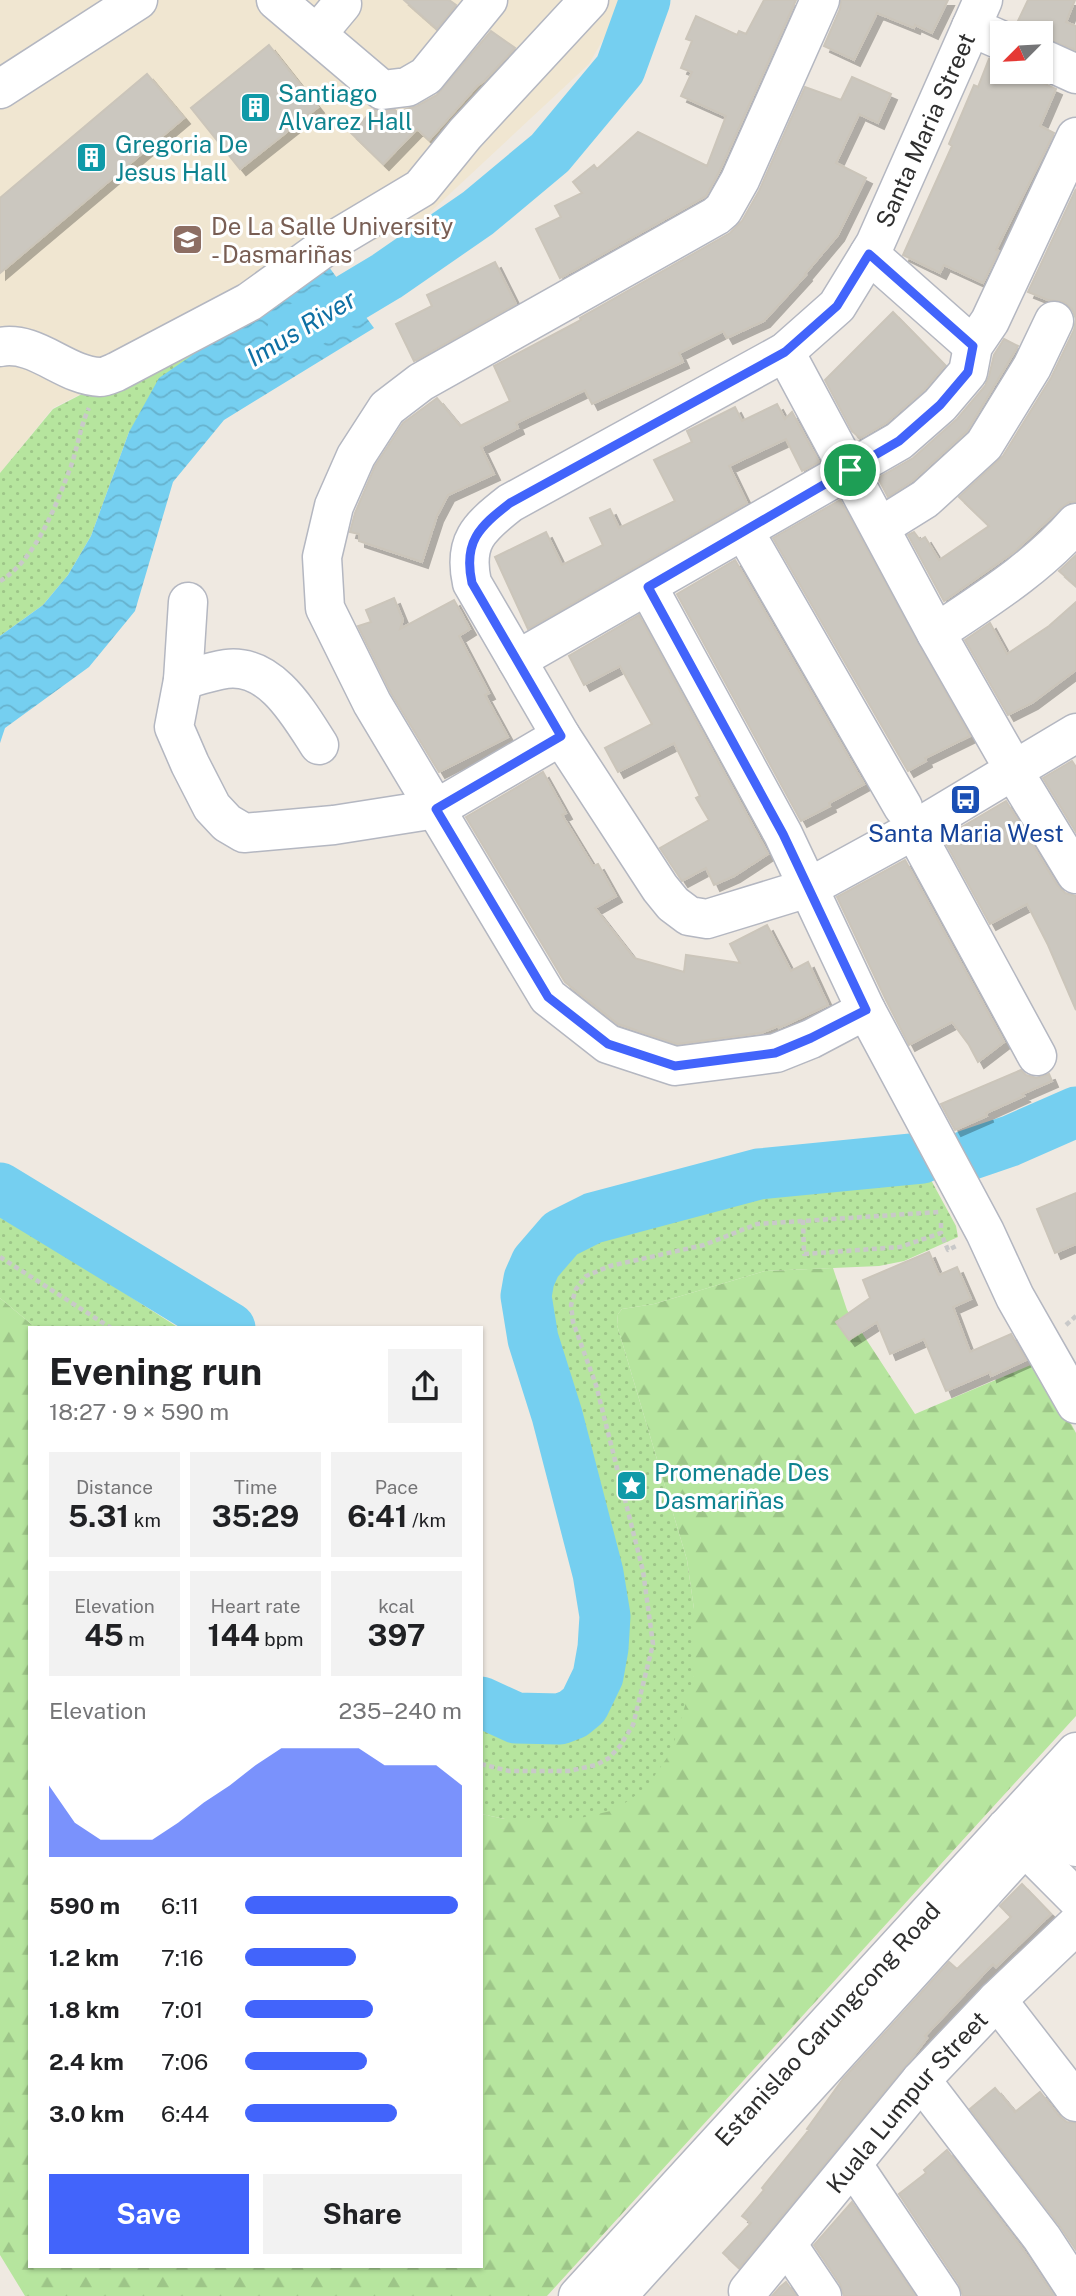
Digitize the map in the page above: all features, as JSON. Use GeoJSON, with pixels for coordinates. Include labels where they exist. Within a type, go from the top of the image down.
{"type":"FeatureCollection","features":[{"type":"Feature","properties":{"kind":"street"},"geometry":{"type":"LineString","coordinates":[[0,89],[138,0]]}},
{"type":"Feature","properties":{"kind":"street"},"geometry":{"type":"LineString","coordinates":[[276,0],[382,89],[407,87],[426,76],[488,0]]}},
{"type":"Feature","properties":{"kind":"street"},"geometry":{"type":"LineString","coordinates":[[0,347],[15,346],[79,372],[101,377],[116,372],[249,302],[339,237],[421,188],[465,134],[589,0]]}},
{"type":"Feature","properties":{"kind":"street"},"geometry":{"type":"LineString","coordinates":[[820,0],[740,180],[723,210],[421,382],[387,408],[356,456],[334,506],[322,557],[325,608],[372,703],[548,997],[608,1044],[675,1066],[775,1053],[866,1010]]}},
{"type":"Feature","properties":{"kind":"street"},"geometry":{"type":"LineString","coordinates":[[317,34],[342,4]]}},
{"type":"Feature","properties":{"kind":"street","name":"Santa Maria Street"},"geometry":{"type":"LineString","coordinates":[[985,23],[869,254],[837,306],[785,352],[510,503],[487,520],[471,542],[467,564],[472,583],[561,736],[673,904],[689,916],[707,919],[759,902],[1009,762]]}},
{"type":"Feature","properties":{"kind":"street"},"geometry":{"type":"LineString","coordinates":[[1054,64],[1076,74]]}},
{"type":"Feature","properties":{"kind":"street"},"geometry":{"type":"LineString","coordinates":[[517,660],[899,441],[940,405],[968,372],[973,346],[1063,197],[1076,136]]}},
{"type":"Feature","properties":{"kind":"street"},"geometry":{"type":"LineString","coordinates":[[869,254],[973,346]]}},
{"type":"Feature","properties":{"kind":"street"},"geometry":{"type":"LineString","coordinates":[[880,527],[925,499],[984,444],[1032,367],[1065,327],[1002,295]]}},
{"type":"Feature","properties":{"kind":"street"},"geometry":{"type":"LineString","coordinates":[[785,352],[936,633],[1076,874]]}},
{"type":"Feature","properties":{"kind":"street"},"geometry":{"type":"LineString","coordinates":[[936,633],[1013,581],[1064,537],[1076,523]]}},
{"type":"Feature","properties":{"kind":"street"},"geometry":{"type":"LineString","coordinates":[[744,531],[909,818],[1038,1056]]}},
{"type":"Feature","properties":{"kind":"street"},"geometry":{"type":"LineString","coordinates":[[648,587],[803,876],[967,1220],[1076,1404]]}},
{"type":"Feature","properties":{"kind":"street"},"geometry":{"type":"LineString","coordinates":[[188,601],[183,680],[174,727],[212,807],[227,823],[244,833],[334,825],[436,809],[561,736]]}},
{"type":"Feature","properties":{"kind":"street"},"geometry":{"type":"LineString","coordinates":[[183,680],[229,669],[260,675],[293,705],[320,745]]}},
{"type":"Feature","properties":{"kind":"street"},"geometry":{"type":"LineString","coordinates":[[1009,762],[1076,707]]}},
{"type":"Feature","properties":{"kind":"street"},"geometry":{"type":"LineString","coordinates":[[1009,762],[1076,733]]}},
{"type":"Feature","properties":{"kind":"street"},"geometry":{"type":"LineString","coordinates":[[967,1220],[1035,1287],[1076,1353]]}},
{"type":"Feature","properties":{"kind":"street","name":"Estanislao Carungcong Road"},"geometry":{"type":"LineString","coordinates":[[617,2296],[1044,1822],[1076,1752]]}},
{"type":"Feature","properties":{"kind":"street"},"geometry":{"type":"LineString","coordinates":[[1044,1822],[1076,1899]]}},
{"type":"Feature","properties":{"kind":"street","name":"Estanislao Carungcong Road"},"geometry":{"type":"LineString","coordinates":[[579,2296],[1044,1822]]}},
{"type":"Feature","properties":{"kind":"street","name":"Kuala Lumpur Street"},"geometry":{"type":"LineString","coordinates":[[748,2291],[921,2080],[997,2000],[1076,1925]]}},
{"type":"Feature","properties":{"kind":"street"},"geometry":{"type":"LineString","coordinates":[[997,2000],[1076,2102]]}},
{"type":"Feature","properties":{"kind":"street"},"geometry":{"type":"LineString","coordinates":[[921,2080],[1042,2238],[1076,2290]]}},
{"type":"Feature","properties":{"kind":"street"},"geometry":{"type":"LineString","coordinates":[[853,2165],[941,2296]]}},
{"type":"Feature","properties":{"kind":"street"},"geometry":{"type":"LineString","coordinates":[[787,2244],[822,2296]]}},
{"type":"Feature","properties":{"kind":"path"},"geometry":{"type":"LineString","coordinates":[[0,581],[9,576],[44,530],[72,463],[78,434],[89,408],[100,402]]}},
{"type":"Feature","properties":{"kind":"path"},"geometry":{"type":"LineString","coordinates":[[803,1220],[804,1255],[900,1247],[941,1233],[948,1250],[967,1220]]}},
{"type":"Feature","properties":{"kind":"path"},"geometry":{"type":"LineString","coordinates":[[483,1764],[509,1771],[569,1771],[596,1765],[609,1758],[633,1725],[653,1644],[643,1571],[596,1385],[573,1322],[571,1305],[576,1289],[586,1276],[610,1266],[704,1245],[757,1224],[803,1220],[967,1220]]}},
{"type":"Feature","properties":{"kind":"path"},"geometry":{"type":"LineString","coordinates":[[0,1257],[108,1326]]}},
{"type":"Feature","properties":{"kind":"shaded area","name":"De La Salle University - Dasmariñas"},"geometry":{"type":"Polygon","coordinates":[[[0,0],[618,0],[620,10],[589,64],[425,217],[326,263],[239,313],[53,408],[0,473],[0,0]]]}},
{"type":"Feature","properties":{"kind":"green space"},"geometry":{"type":"Polygon","coordinates":[[[239,313],[129,432],[91,536],[68,575],[43,605],[0,636],[0,473],[53,409],[239,313]]]}},
{"type":"Feature","properties":{"kind":"green space","name":"Promenade Des Dasmariñas"},"geometry":{"type":"Polygon","coordinates":[[[931,1180],[956,1226],[958,1237],[904,1261],[879,1266],[765,1271],[654,1304],[622,1309],[618,1314],[617,1325],[687,1560],[694,1609],[694,1676],[671,1752],[646,1788],[615,1810],[563,1822],[505,1819],[483,1814],[483,1727],[514,1736],[567,1738],[585,1735],[600,1724],[617,1682],[623,1649],[624,1617],[618,1571],[576,1412],[551,1334],[546,1298],[551,1274],[571,1250],[601,1237],[765,1191],[931,1180]]]}},
{"type":"Feature","properties":{"kind":"green space"},"geometry":{"type":"Polygon","coordinates":[[[0,1213],[176,1326],[34,1326],[0,1298],[0,1213]]]}},
{"type":"Feature","properties":{"kind":"green space"},"geometry":{"type":"Polygon","coordinates":[[[833,1268],[847,1310],[915,1414],[1038,1362],[1076,1433],[1076,1716],[547,2296],[25,2296],[0,2255],[0,1298],[34,1326],[28,1326],[28,2268],[483,2268],[483,1814],[505,1819],[694,1676],[694,1609],[687,1560],[617,1325],[618,1314],[622,1309],[654,1304],[765,1271],[833,1268]]]}},
{"type":"Feature","properties":{"kind":"water"},"geometry":{"type":"Polygon","coordinates":[[[326,263],[374,328],[224,420],[173,482],[135,611],[89,667],[5,728],[0,743],[0,636],[43,605],[68,575],[91,536],[129,432],[159,378],[326,263]]]}},
{"type":"Feature","properties":{"kind":"building"},"geometry":{"type":"Polygon","coordinates":[[[404,0],[449,0],[456,5],[437,29],[404,0]]]}},
{"type":"Feature","properties":{"kind":"building"},"geometry":{"type":"Polygon","coordinates":[[[764,0],[796,0],[706,196],[560,278],[536,229],[561,217],[555,206],[582,193],[573,182],[594,165],[597,169],[638,132],[707,166],[726,116],[681,96],[692,72],[681,68],[692,41],[686,39],[696,16],[737,35],[739,31],[746,34],[764,0]]]}},
{"type":"Feature","properties":{"kind":"building"},"geometry":{"type":"Polygon","coordinates":[[[841,0],[948,0],[932,33],[877,13],[854,60],[824,46],[840,9],[841,0]]]}},
{"type":"Feature","properties":{"kind":"building"},"geometry":{"type":"Polygon","coordinates":[[[1028,0],[1075,0],[1066,22],[1076,26],[1076,50],[1054,42],[1054,21],[1018,21],[1028,0]]]}},
{"type":"Feature","properties":{"kind":"building"},"geometry":{"type":"Polygon","coordinates":[[[491,31],[515,48],[429,140],[417,129],[383,164],[351,133],[373,110],[395,110],[399,114],[437,95],[491,31]]]}},
{"type":"Feature","properties":{"kind":"building","name":"Santiago Alvarez Hall"},"geometry":{"type":"Polygon","coordinates":[[[269,45],[318,107],[240,169],[191,108],[269,45]]]}},
{"type":"Feature","properties":{"kind":"building"},"geometry":{"type":"Polygon","coordinates":[[[989,59],[990,84],[1045,84],[1056,89],[1040,126],[1054,133],[996,250],[999,251],[983,283],[944,265],[940,273],[903,255],[952,146],[949,144],[974,85],[978,87],[989,59]]]}},
{"type":"Feature","properties":{"kind":"building","name":"Gregoria De Jesus Hall"},"geometry":{"type":"Polygon","coordinates":[[[147,74],[184,118],[0,273],[0,198],[147,74]]]}},
{"type":"Feature","properties":{"kind":"building"},"geometry":{"type":"Polygon","coordinates":[[[852,77],[891,94],[878,123],[859,114],[836,163],[866,178],[838,235],[764,321],[727,338],[723,331],[679,353],[683,362],[592,404],[585,390],[516,423],[518,428],[481,447],[494,474],[448,495],[437,516],[422,562],[359,541],[359,534],[350,532],[375,466],[403,423],[437,398],[460,426],[510,401],[494,366],[581,320],[580,318],[730,233],[742,221],[759,191],[805,87],[841,100],[852,77]]]}},
{"type":"Feature","properties":{"kind":"building"},"geometry":{"type":"Polygon","coordinates":[[[1076,189],[1076,319],[1072,309],[1064,302],[1048,300],[1028,292],[1076,189]]]}},
{"type":"Feature","properties":{"kind":"building"},"geometry":{"type":"Polygon","coordinates":[[[495,262],[516,304],[414,361],[396,324],[432,306],[427,295],[495,262]]]}},
{"type":"Feature","properties":{"kind":"building"},"geometry":{"type":"Polygon","coordinates":[[[893,312],[945,365],[924,390],[886,423],[860,438],[852,431],[825,380],[893,312]]]}},
{"type":"Feature","properties":{"kind":"building"},"geometry":{"type":"Polygon","coordinates":[[[1076,319],[1076,502],[1069,502],[1061,508],[1014,552],[944,601],[908,535],[914,532],[920,540],[925,537],[939,560],[989,526],[959,497],[1003,456],[1051,378],[1074,330],[1076,319]]]}},
{"type":"Feature","properties":{"kind":"building"},"geometry":{"type":"Polygon","coordinates":[[[1004,339],[1018,346],[967,431],[912,481],[888,497],[878,478],[913,458],[957,419],[985,386],[994,355],[1004,339]]]}},
{"type":"Feature","properties":{"kind":"building"},"geometry":{"type":"Polygon","coordinates":[[[777,404],[785,419],[792,412],[819,462],[802,471],[786,439],[729,466],[747,503],[528,629],[495,557],[546,532],[562,565],[603,545],[590,518],[610,509],[619,528],[675,501],[654,460],[692,442],[687,431],[735,407],[742,421],[777,404]]]}},
{"type":"Feature","properties":{"kind":"building"},"geometry":{"type":"Polygon","coordinates":[[[840,500],[970,736],[925,758],[926,761],[908,771],[773,538],[840,500]]]}},
{"type":"Feature","properties":{"kind":"building"},"geometry":{"type":"Polygon","coordinates":[[[1076,555],[1076,586],[1059,571],[1076,555]]]}},
{"type":"Feature","properties":{"kind":"building"},"geometry":{"type":"Polygon","coordinates":[[[735,560],[864,784],[801,821],[677,594],[735,560]]]}},
{"type":"Feature","properties":{"kind":"building"},"geometry":{"type":"Polygon","coordinates":[[[394,598],[403,620],[400,629],[454,600],[470,629],[459,636],[489,693],[485,695],[508,737],[439,772],[391,693],[358,626],[371,622],[366,610],[394,598]]]}},
{"type":"Feature","properties":{"kind":"building"},"geometry":{"type":"Polygon","coordinates":[[[1076,602],[1076,670],[1032,703],[1008,715],[965,640],[990,623],[1007,654],[1049,626],[1076,602]]]}},
{"type":"Feature","properties":{"kind":"building"},"geometry":{"type":"Polygon","coordinates":[[[639,615],[768,854],[734,876],[714,885],[706,868],[682,881],[660,848],[709,820],[696,798],[700,796],[674,743],[618,772],[605,748],[652,724],[620,666],[584,685],[569,656],[639,615]]]}},
{"type":"Feature","properties":{"kind":"building"},"geometry":{"type":"Polygon","coordinates":[[[1072,761],[1076,767],[1076,832],[1043,778],[1072,761]]]}},
{"type":"Feature","properties":{"kind":"building"},"geometry":{"type":"Polygon","coordinates":[[[543,772],[566,813],[562,815],[593,866],[598,864],[616,896],[595,908],[634,958],[684,972],[686,955],[740,963],[730,944],[767,925],[791,971],[808,962],[828,1005],[779,1028],[778,1026],[761,1033],[677,1044],[618,1024],[565,982],[466,817],[543,772]]]}},
{"type":"Feature","properties":{"kind":"building"},"geometry":{"type":"Polygon","coordinates":[[[1006,801],[1057,885],[1065,893],[1076,896],[1076,1010],[1027,904],[990,924],[943,838],[1006,801]]]}},
{"type":"Feature","properties":{"kind":"building"},"geometry":{"type":"Polygon","coordinates":[[[905,860],[1004,1042],[978,1062],[952,1022],[909,1045],[837,897],[905,860]]]}},
{"type":"Feature","properties":{"kind":"building"},"geometry":{"type":"Polygon","coordinates":[[[1021,1070],[1036,1078],[1049,1074],[1052,1081],[955,1130],[941,1104],[1021,1070]]]}},
{"type":"Feature","properties":{"kind":"building"},"geometry":{"type":"Polygon","coordinates":[[[1076,1193],[1076,1244],[1055,1253],[1037,1209],[1076,1193]]]}},
{"type":"Feature","properties":{"kind":"building"},"geometry":{"type":"Polygon","coordinates":[[[929,1252],[939,1275],[957,1267],[971,1299],[953,1307],[970,1352],[1011,1334],[1026,1360],[991,1376],[990,1372],[946,1391],[924,1339],[890,1354],[877,1322],[849,1340],[836,1322],[870,1298],[863,1280],[929,1252]]]}},
{"type":"Feature","properties":{"kind":"building"},"geometry":{"type":"Polygon","coordinates":[[[1022,1884],[1051,1914],[996,1967],[993,1964],[925,2036],[927,2038],[912,2058],[739,2268],[723,2253],[751,2223],[742,2216],[764,2190],[762,2188],[809,2130],[807,2129],[843,2079],[949,1962],[957,1969],[1011,1917],[1000,1906],[1022,1884]]]}},
{"type":"Feature","properties":{"kind":"building"},"geometry":{"type":"Polygon","coordinates":[[[995,2088],[1015,2112],[1040,2092],[1059,2116],[1067,2122],[1076,2123],[1076,2250],[970,2109],[995,2088]]]}},
{"type":"Feature","properties":{"kind":"building"},"geometry":{"type":"Polygon","coordinates":[[[947,2150],[1024,2251],[1054,2296],[963,2296],[959,2284],[899,2194],[926,2173],[924,2170],[947,2150]]]}},
{"type":"Feature","properties":{"kind":"building"},"geometry":{"type":"Polygon","coordinates":[[[852,2202],[915,2296],[844,2296],[840,2284],[814,2245],[852,2202]]]}},
{"type":"Feature","properties":{"kind":"building"},"geometry":{"type":"Polygon","coordinates":[[[786,2282],[796,2296],[772,2296],[780,2287],[786,2282]]]}},
{"type":"Feature","properties":{"kind":"waterway","name":"Imus River"},"geometry":{"type":"LineString","coordinates":[[292,333],[387,276],[478,213],[550,153],[620,69],[645,0]]}},
{"type":"Feature","properties":{"kind":"waterway"},"geometry":{"type":"LineString","coordinates":[[966,1156],[1010,1141],[1076,1112]]}},
{"type":"Feature","properties":{"kind":"waterway"},"geometry":{"type":"LineString","coordinates":[[483,1703],[516,1718],[560,1719],[573,1714],[584,1705],[598,1676],[603,1648],[605,1616],[598,1573],[557,1415],[533,1339],[526,1296],[536,1263],[561,1234],[593,1218],[759,1174],[922,1158]]}},
{"type":"Feature","properties":{"kind":"waterway"},"geometry":{"type":"LineString","coordinates":[[0,1188],[227,1326]]}},
{"type":"Feature","properties":{"kind":"place","name":"Santiago Alvarez Hall"},"geometry":{"type":"Point","coordinates":[255,107]}},
{"type":"Feature","properties":{"kind":"place","name":"Gregoria De Jesus Hall"},"geometry":{"type":"Point","coordinates":[92,158]}},
{"type":"Feature","properties":{"kind":"place","name":"De La Salle University - Dasmariñas"},"geometry":{"type":"Point","coordinates":[188,240]}},
{"type":"Feature","properties":{"kind":"place","name":"Santa Maria West"},"geometry":{"type":"Point","coordinates":[966,799]}},
{"type":"Feature","properties":{"kind":"place","name":"Promenade Des Dasmariñas"},"geometry":{"type":"Point","coordinates":[631,1486]}},
{"type":"Feature","properties":{"kind":"route"},"geometry":{"type":"LineString","coordinates":[[869,254],[973,346],[968,372],[940,405],[899,441],[850,470],[648,587],[798,863],[866,1010],[775,1053],[675,1066],[608,1044],[548,997],[436,809],[561,736],[472,583],[467,564],[471,542],[487,520],[510,503],[785,352],[837,306],[869,254]]}}]}
